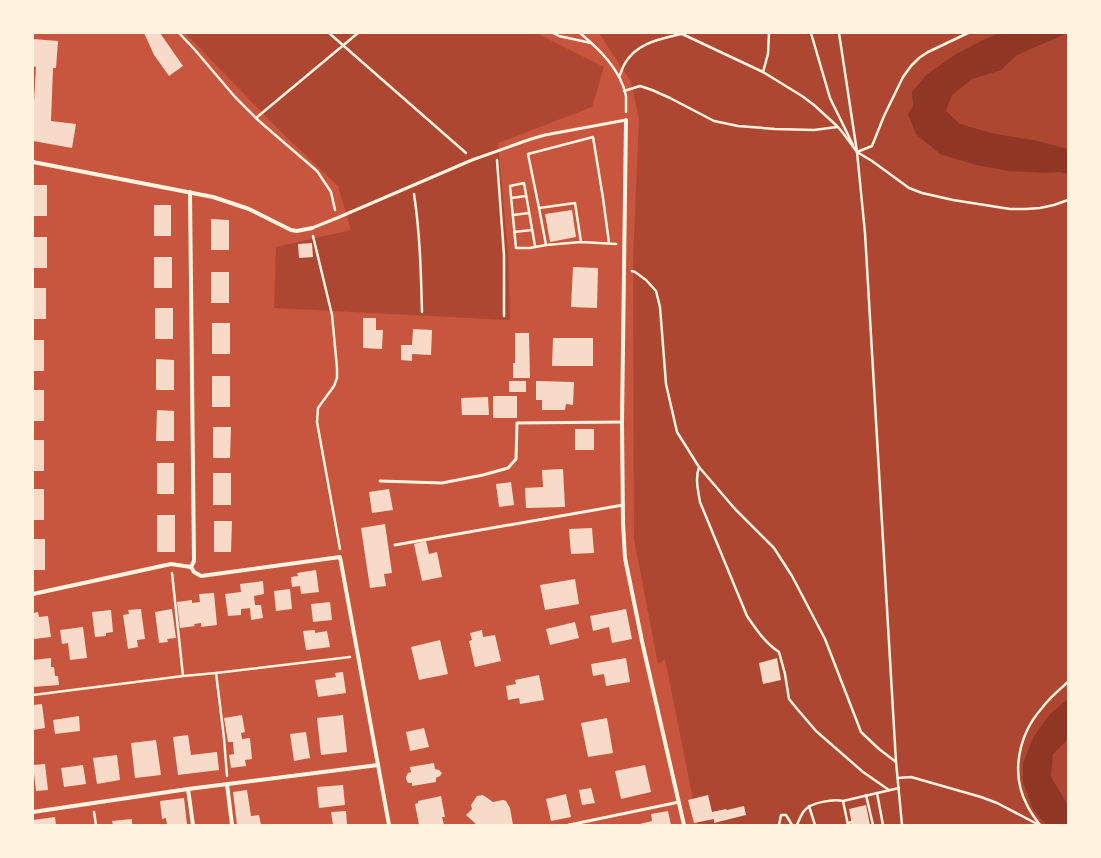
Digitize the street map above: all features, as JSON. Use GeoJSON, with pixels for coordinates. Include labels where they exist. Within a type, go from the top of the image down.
{"type":"FeatureCollection","features":[{"type":"Feature","properties":{"kind":"street"},"geometry":{"type":"LineString","coordinates":[[626,120],[622,422],[622,505],[625,558],[643,646],[684,825]]}},
{"type":"Feature","properties":{"kind":"street"},"geometry":{"type":"LineString","coordinates":[[33,162],[213,197],[249,209],[291,230],[297,231],[312,228]]}},
{"type":"Feature","properties":{"kind":"street"},"geometry":{"type":"LineString","coordinates":[[190,192],[194,561],[191,567]]}},
{"type":"Feature","properties":{"kind":"street"},"geometry":{"type":"LineString","coordinates":[[33,594],[171,564],[191,567],[194,572],[201,576],[340,557],[389,825]]}},
{"type":"Feature","properties":{"kind":"street"},"geometry":{"type":"LineString","coordinates":[[33,812],[188,789],[378,765]]}},
{"type":"Feature","properties":{"kind":"street"},"geometry":{"type":"LineString","coordinates":[[227,784],[232,825]]}},
{"type":"Feature","properties":{"kind":"street"},"geometry":{"type":"LineString","coordinates":[[188,789],[193,825]]}},
{"type":"Feature","properties":{"kind":"lane"},"geometry":{"type":"LineString","coordinates":[[312,228],[472,160],[531,139],[626,120]]}},
{"type":"Feature","properties":{"kind":"lane"},"geometry":{"type":"LineString","coordinates":[[380,481],[442,483],[483,475],[508,468],[516,459],[518,423],[622,422]]}},
{"type":"Feature","properties":{"kind":"lane"},"geometry":{"type":"LineString","coordinates":[[396,546],[622,505]]}},
{"type":"Feature","properties":{"kind":"lane"},"geometry":{"type":"LineString","coordinates":[[568,825],[679,802]]}},
{"type":"Feature","properties":{"kind":"path"},"geometry":{"type":"LineString","coordinates":[[179,33],[196,50],[235,97],[256,118],[317,171],[331,192],[337,218]]}},
{"type":"Feature","properties":{"kind":"path"},"geometry":{"type":"LineString","coordinates":[[329,33],[472,160]]}},
{"type":"Feature","properties":{"kind":"path"},"geometry":{"type":"LineString","coordinates":[[256,118],[358,33]]}},
{"type":"Feature","properties":{"kind":"path"},"geometry":{"type":"LineString","coordinates":[[553,33],[559,36],[593,44]]}},
{"type":"Feature","properties":{"kind":"path"},"geometry":{"type":"LineString","coordinates":[[580,33],[593,44],[610,63],[619,77],[626,96],[626,120]]}},
{"type":"Feature","properties":{"kind":"path"},"geometry":{"type":"LineString","coordinates":[[619,77],[624,64],[638,49],[647,43],[680,33],[763,72],[814,105],[837,126],[857,152],[910,188],[922,193],[947,199],[994,207],[1026,209],[1054,205],[1068,200]]}},
{"type":"Feature","properties":{"kind":"path"},"geometry":{"type":"LineString","coordinates":[[763,72],[768,54],[769,33]]}},
{"type":"Feature","properties":{"kind":"path"},"geometry":{"type":"LineString","coordinates":[[811,33],[830,98],[857,152]]}},
{"type":"Feature","properties":{"kind":"path"},"geometry":{"type":"LineString","coordinates":[[839,33],[857,152],[865,233],[896,762],[902,825]]}},
{"type":"Feature","properties":{"kind":"path"},"geometry":{"type":"LineString","coordinates":[[857,152],[872,146],[884,116],[903,77],[911,66],[928,52],[968,33]]}},
{"type":"Feature","properties":{"kind":"path"},"geometry":{"type":"LineString","coordinates":[[624,91],[640,86],[670,98],[714,121],[738,126],[814,130],[837,126]]}},
{"type":"Feature","properties":{"kind":"path"},"geometry":{"type":"LineString","coordinates":[[546,245],[528,154],[594,137],[609,243]]}},
{"type":"Feature","properties":{"kind":"path"},"geometry":{"type":"LineString","coordinates":[[494,152],[497,162],[504,255],[504,316]]}},
{"type":"Feature","properties":{"kind":"path"},"geometry":{"type":"LineString","coordinates":[[535,246],[524,183],[510,186],[516,248],[530,248],[535,246],[581,242],[624,244]]}},
{"type":"Feature","properties":{"kind":"path"},"geometry":{"type":"LineString","coordinates":[[412,186],[416,206],[422,312]]}},
{"type":"Feature","properties":{"kind":"path"},"geometry":{"type":"LineString","coordinates":[[511,198],[526,196]]}},
{"type":"Feature","properties":{"kind":"path"},"geometry":{"type":"LineString","coordinates":[[539,208],[575,203],[581,242]]}},
{"type":"Feature","properties":{"kind":"path"},"geometry":{"type":"LineString","coordinates":[[513,215],[529,213]]}},
{"type":"Feature","properties":{"kind":"path"},"geometry":{"type":"LineString","coordinates":[[312,228],[332,315],[337,368],[337,378],[334,386],[318,408],[317,422],[341,552],[340,557]]}},
{"type":"Feature","properties":{"kind":"path"},"geometry":{"type":"LineString","coordinates":[[514,232],[532,230]]}},
{"type":"Feature","properties":{"kind":"path"},"geometry":{"type":"LineString","coordinates":[[625,270],[635,272],[646,280],[656,291],[660,307],[666,384],[677,432],[699,468],[774,548],[792,576],[825,639],[862,732],[879,749],[896,762]]}},
{"type":"Feature","properties":{"kind":"path"},"geometry":{"type":"LineString","coordinates":[[699,468],[696,474],[700,502],[747,616],[757,632],[770,646],[779,652],[785,674],[789,699],[816,731],[863,772],[889,790]]}},
{"type":"Feature","properties":{"kind":"path"},"geometry":{"type":"LineString","coordinates":[[171,564],[183,676]]}},
{"type":"Feature","properties":{"kind":"path"},"geometry":{"type":"LineString","coordinates":[[33,695],[358,656]]}},
{"type":"Feature","properties":{"kind":"path"},"geometry":{"type":"LineString","coordinates":[[216,673],[224,738],[227,784]]}},
{"type":"Feature","properties":{"kind":"path"},"geometry":{"type":"LineString","coordinates":[[1039,825],[1022,794],[1018,769],[1019,752],[1029,726],[1038,713],[1052,696],[1068,682]]}},
{"type":"Feature","properties":{"kind":"path"},"geometry":{"type":"LineString","coordinates":[[898,778],[911,778],[981,797],[997,803],[1039,825]]}},
{"type":"Feature","properties":{"kind":"path"},"geometry":{"type":"LineString","coordinates":[[797,825],[803,811],[809,806],[837,799],[843,801],[899,788]]}},
{"type":"Feature","properties":{"kind":"path"},"geometry":{"type":"LineString","coordinates":[[877,793],[883,825]]}},
{"type":"Feature","properties":{"kind":"path"},"geometry":{"type":"LineString","coordinates":[[866,795],[873,825]]}},
{"type":"Feature","properties":{"kind":"path"},"geometry":{"type":"LineString","coordinates":[[843,801],[848,824],[852,822]]}},
{"type":"Feature","properties":{"kind":"path"},"geometry":{"type":"LineString","coordinates":[[93,803],[96,825]]}},
{"type":"Feature","properties":{"kind":"path"},"geometry":{"type":"LineString","coordinates":[[809,806],[815,825]]}},
{"type":"Feature","properties":{"kind":"path"},"geometry":{"type":"LineString","coordinates":[[778,825],[781,815],[786,815],[792,825]]}},
{"type":"Feature","properties":{"kind":"shaded area"},"geometry":{"type":"Polygon","coordinates":[[[185,33],[536,33],[604,67],[592,107],[498,143],[508,253],[510,320],[274,308],[276,247],[351,230],[338,186],[278,129],[185,33]]]}},
{"type":"Feature","properties":{"kind":"shaded area"},"geometry":{"type":"Polygon","coordinates":[[[599,33],[1068,33],[1068,825],[698,825],[665,659],[658,664],[634,539],[633,260],[639,119],[631,82],[599,33]]]}},
{"type":"Feature","properties":{"kind":"shaded area"},"geometry":{"type":"Polygon","coordinates":[[[1000,33],[1065,33],[1017,55],[1001,70],[972,79],[952,95],[946,111],[960,124],[995,134],[1034,140],[1068,149],[1068,174],[1060,172],[1045,173],[1010,171],[976,165],[940,154],[916,134],[908,114],[913,106],[912,92],[926,75],[956,54],[1000,33]]]}},
{"type":"Feature","properties":{"kind":"shaded area"},"geometry":{"type":"Polygon","coordinates":[[[1068,699],[1068,739],[1053,754],[1051,777],[1068,805],[1068,825],[1046,825],[1033,809],[1023,782],[1023,763],[1034,736],[1051,713],[1068,699]]]}},
{"type":"Feature","properties":{"kind":"building"},"geometry":{"type":"Polygon","coordinates":[[[144,33],[160,33],[183,66],[169,76],[154,55],[144,33]]]}},
{"type":"Feature","properties":{"kind":"building"},"geometry":{"type":"Polygon","coordinates":[[[33,39],[58,41],[56,68],[53,68],[51,121],[76,124],[72,148],[33,141],[36,67],[33,66],[33,39]]]}},
{"type":"Feature","properties":{"kind":"building"},"geometry":{"type":"Polygon","coordinates":[[[33,185],[47,185],[47,216],[33,216],[33,185]]]}},
{"type":"Feature","properties":{"kind":"building"},"geometry":{"type":"Polygon","coordinates":[[[154,205],[171,205],[171,236],[154,236],[154,205]]]}},
{"type":"Feature","properties":{"kind":"building"},"geometry":{"type":"Polygon","coordinates":[[[572,210],[576,237],[550,242],[545,214],[572,210]]]}},
{"type":"Feature","properties":{"kind":"building"},"geometry":{"type":"Polygon","coordinates":[[[211,219],[229,220],[229,250],[211,250],[211,219]]]}},
{"type":"Feature","properties":{"kind":"building"},"geometry":{"type":"Polygon","coordinates":[[[33,237],[47,237],[47,268],[33,268],[33,237]]]}},
{"type":"Feature","properties":{"kind":"building"},"geometry":{"type":"Polygon","coordinates":[[[312,243],[313,257],[299,258],[298,244],[312,243]]]}},
{"type":"Feature","properties":{"kind":"building"},"geometry":{"type":"Polygon","coordinates":[[[154,257],[172,257],[172,288],[154,288],[154,257]]]}},
{"type":"Feature","properties":{"kind":"building"},"geometry":{"type":"Polygon","coordinates":[[[573,267],[598,268],[597,308],[571,307],[573,267]]]}},
{"type":"Feature","properties":{"kind":"building"},"geometry":{"type":"Polygon","coordinates":[[[211,272],[229,272],[229,303],[211,303],[211,272]]]}},
{"type":"Feature","properties":{"kind":"building"},"geometry":{"type":"Polygon","coordinates":[[[33,288],[46,288],[46,319],[33,319],[33,288]]]}},
{"type":"Feature","properties":{"kind":"building"},"geometry":{"type":"Polygon","coordinates":[[[155,308],[173,308],[173,339],[155,339],[155,308]]]}},
{"type":"Feature","properties":{"kind":"building"},"geometry":{"type":"Polygon","coordinates":[[[363,318],[376,318],[376,330],[383,330],[382,349],[363,348],[363,318]]]}},
{"type":"Feature","properties":{"kind":"building"},"geometry":{"type":"Polygon","coordinates":[[[212,323],[230,323],[230,354],[212,354],[212,323]]]}},
{"type":"Feature","properties":{"kind":"building"},"geometry":{"type":"Polygon","coordinates":[[[413,329],[432,330],[431,355],[412,354],[412,361],[401,360],[401,345],[412,345],[413,329]]]}},
{"type":"Feature","properties":{"kind":"building"},"geometry":{"type":"Polygon","coordinates":[[[515,333],[529,333],[530,378],[513,378],[513,363],[515,363],[515,333]]]}},
{"type":"Feature","properties":{"kind":"building"},"geometry":{"type":"Polygon","coordinates":[[[553,338],[593,338],[593,366],[552,366],[553,338]]]}},
{"type":"Feature","properties":{"kind":"building"},"geometry":{"type":"Polygon","coordinates":[[[33,340],[44,340],[44,371],[33,371],[33,340]]]}},
{"type":"Feature","properties":{"kind":"building"},"geometry":{"type":"Polygon","coordinates":[[[156,359],[174,360],[174,390],[156,390],[156,359]]]}},
{"type":"Feature","properties":{"kind":"building"},"geometry":{"type":"Polygon","coordinates":[[[212,376],[230,376],[230,407],[212,407],[212,376]]]}},
{"type":"Feature","properties":{"kind":"building"},"geometry":{"type":"Polygon","coordinates":[[[509,381],[526,381],[526,392],[509,392],[509,381]]]}},
{"type":"Feature","properties":{"kind":"building"},"geometry":{"type":"Polygon","coordinates":[[[536,381],[574,382],[573,405],[566,404],[565,410],[542,410],[542,400],[536,400],[536,381]]]}},
{"type":"Feature","properties":{"kind":"building"},"geometry":{"type":"Polygon","coordinates":[[[33,390],[44,390],[44,421],[33,421],[33,390]]]}},
{"type":"Feature","properties":{"kind":"building"},"geometry":{"type":"Polygon","coordinates":[[[493,396],[517,396],[517,418],[493,418],[493,396]]]}},
{"type":"Feature","properties":{"kind":"building"},"geometry":{"type":"Polygon","coordinates":[[[488,397],[489,415],[462,415],[461,398],[488,397]]]}},
{"type":"Feature","properties":{"kind":"building"},"geometry":{"type":"Polygon","coordinates":[[[157,410],[174,411],[174,441],[156,441],[157,410]]]}},
{"type":"Feature","properties":{"kind":"building"},"geometry":{"type":"Polygon","coordinates":[[[213,427],[231,427],[230,458],[213,458],[213,427]]]}},
{"type":"Feature","properties":{"kind":"building"},"geometry":{"type":"Polygon","coordinates":[[[575,429],[594,429],[594,450],[575,450],[575,429]]]}},
{"type":"Feature","properties":{"kind":"building"},"geometry":{"type":"Polygon","coordinates":[[[33,440],[44,440],[44,471],[33,471],[33,440]]]}},
{"type":"Feature","properties":{"kind":"building"},"geometry":{"type":"Polygon","coordinates":[[[157,463],[174,463],[174,494],[157,494],[157,463]]]}},
{"type":"Feature","properties":{"kind":"building"},"geometry":{"type":"Polygon","coordinates":[[[563,469],[565,507],[526,508],[525,488],[543,487],[542,470],[563,469]]]}},
{"type":"Feature","properties":{"kind":"building"},"geometry":{"type":"Polygon","coordinates":[[[213,473],[231,473],[231,505],[213,505],[213,473]]]}},
{"type":"Feature","properties":{"kind":"building"},"geometry":{"type":"Polygon","coordinates":[[[511,482],[514,505],[499,507],[496,484],[511,482]]]}},
{"type":"Feature","properties":{"kind":"building"},"geometry":{"type":"Polygon","coordinates":[[[33,489],[44,489],[44,520],[33,520],[33,489]]]}},
{"type":"Feature","properties":{"kind":"building"},"geometry":{"type":"Polygon","coordinates":[[[389,489],[393,510],[372,513],[369,492],[389,489]]]}},
{"type":"Feature","properties":{"kind":"building"},"geometry":{"type":"Polygon","coordinates":[[[157,515],[175,515],[175,552],[157,552],[157,515]]]}},
{"type":"Feature","properties":{"kind":"building"},"geometry":{"type":"Polygon","coordinates":[[[214,521],[232,521],[231,552],[214,552],[214,521]]]}},
{"type":"Feature","properties":{"kind":"building"},"geometry":{"type":"Polygon","coordinates":[[[385,524],[392,573],[384,574],[386,586],[370,588],[361,528],[385,524]]]}},
{"type":"Feature","properties":{"kind":"building"},"geometry":{"type":"Polygon","coordinates":[[[592,528],[594,553],[571,554],[569,529],[592,528]]]}},
{"type":"Feature","properties":{"kind":"building"},"geometry":{"type":"Polygon","coordinates":[[[33,539],[45,539],[45,570],[33,570],[33,539]]]}},
{"type":"Feature","properties":{"kind":"building"},"geometry":{"type":"Polygon","coordinates":[[[426,541],[429,554],[437,552],[442,577],[422,581],[414,544],[426,541]]]}},
{"type":"Feature","properties":{"kind":"building"},"geometry":{"type":"Polygon","coordinates":[[[316,570],[319,592],[301,594],[300,586],[292,587],[291,577],[298,576],[297,573],[316,570]]]}},
{"type":"Feature","properties":{"kind":"building"},"geometry":{"type":"Polygon","coordinates":[[[575,579],[579,604],[545,610],[540,585],[575,579]]]}},
{"type":"Feature","properties":{"kind":"building"},"geometry":{"type":"Polygon","coordinates":[[[263,581],[264,594],[254,596],[255,605],[261,605],[263,618],[251,620],[250,608],[241,609],[241,615],[228,616],[225,594],[241,592],[240,584],[263,581]]]}},
{"type":"Feature","properties":{"kind":"building"},"geometry":{"type":"Polygon","coordinates":[[[290,589],[292,609],[276,611],[274,591],[290,589]]]}},
{"type":"Feature","properties":{"kind":"building"},"geometry":{"type":"Polygon","coordinates":[[[214,593],[217,625],[201,627],[201,623],[194,624],[195,626],[180,628],[177,602],[192,600],[192,603],[200,602],[199,594],[214,593]]]}},
{"type":"Feature","properties":{"kind":"building"},"geometry":{"type":"Polygon","coordinates":[[[330,602],[332,620],[313,622],[311,604],[330,602]]]}},
{"type":"Feature","properties":{"kind":"building"},"geometry":{"type":"Polygon","coordinates":[[[141,609],[145,639],[137,640],[138,647],[128,649],[123,615],[129,614],[128,610],[141,609]]]}},
{"type":"Feature","properties":{"kind":"building"},"geometry":{"type":"Polygon","coordinates":[[[172,609],[176,638],[167,639],[168,642],[159,643],[155,612],[172,609]]]}},
{"type":"Feature","properties":{"kind":"building"},"geometry":{"type":"Polygon","coordinates":[[[626,609],[632,639],[612,643],[609,627],[593,631],[590,616],[626,609]]]}},
{"type":"Feature","properties":{"kind":"building"},"geometry":{"type":"Polygon","coordinates":[[[111,610],[113,632],[106,633],[106,636],[95,637],[92,612],[111,610]]]}},
{"type":"Feature","properties":{"kind":"building"},"geometry":{"type":"Polygon","coordinates":[[[38,612],[39,617],[48,616],[51,637],[34,639],[33,613],[38,612]]]}},
{"type":"Feature","properties":{"kind":"building"},"geometry":{"type":"Polygon","coordinates":[[[575,622],[579,638],[550,645],[546,629],[575,622]]]}},
{"type":"Feature","properties":{"kind":"building"},"geometry":{"type":"Polygon","coordinates":[[[83,627],[87,658],[70,660],[68,643],[62,644],[60,630],[83,627]]]}},
{"type":"Feature","properties":{"kind":"building"},"geometry":{"type":"Polygon","coordinates":[[[315,630],[315,633],[327,631],[330,647],[306,650],[303,631],[315,630]]]}},
{"type":"Feature","properties":{"kind":"building"},"geometry":{"type":"Polygon","coordinates":[[[482,630],[483,637],[495,635],[501,661],[475,667],[469,641],[472,640],[470,633],[482,630]]]}},
{"type":"Feature","properties":{"kind":"building"},"geometry":{"type":"Polygon","coordinates":[[[440,640],[448,674],[419,680],[411,647],[440,640]]]}},
{"type":"Feature","properties":{"kind":"building"},"geometry":{"type":"Polygon","coordinates":[[[51,658],[51,667],[54,667],[55,676],[58,676],[59,685],[33,687],[33,660],[51,658]]]}},
{"type":"Feature","properties":{"kind":"building"},"geometry":{"type":"Polygon","coordinates":[[[626,658],[630,682],[606,686],[604,674],[593,676],[591,664],[626,658]]]}},
{"type":"Feature","properties":{"kind":"building"},"geometry":{"type":"Polygon","coordinates":[[[777,658],[781,680],[763,684],[759,663],[777,658]]]}},
{"type":"Feature","properties":{"kind":"building"},"geometry":{"type":"Polygon","coordinates":[[[343,672],[346,693],[318,697],[315,680],[336,677],[335,673],[343,672]]]}},
{"type":"Feature","properties":{"kind":"building"},"geometry":{"type":"Polygon","coordinates":[[[539,675],[544,700],[520,704],[519,698],[508,700],[506,686],[516,684],[515,680],[539,675]]]}},
{"type":"Feature","properties":{"kind":"building"},"geometry":{"type":"Polygon","coordinates":[[[42,704],[45,728],[33,730],[33,705],[42,704]]]}},
{"type":"Feature","properties":{"kind":"building"},"geometry":{"type":"Polygon","coordinates":[[[242,715],[245,732],[241,733],[242,739],[250,738],[252,759],[245,760],[246,766],[231,768],[229,755],[234,754],[233,742],[228,742],[224,718],[242,715]]]}},
{"type":"Feature","properties":{"kind":"building"},"geometry":{"type":"Polygon","coordinates":[[[343,715],[347,752],[321,755],[317,718],[343,715]]]}},
{"type":"Feature","properties":{"kind":"building"},"geometry":{"type":"Polygon","coordinates":[[[79,716],[80,731],[55,734],[53,720],[79,716]]]}},
{"type":"Feature","properties":{"kind":"building"},"geometry":{"type":"Polygon","coordinates":[[[607,718],[613,753],[588,757],[581,723],[607,718]]]}},
{"type":"Feature","properties":{"kind":"building"},"geometry":{"type":"Polygon","coordinates":[[[424,728],[429,747],[410,751],[406,732],[424,728]]]}},
{"type":"Feature","properties":{"kind":"building"},"geometry":{"type":"Polygon","coordinates":[[[306,732],[310,758],[294,761],[290,734],[306,732]]]}},
{"type":"Feature","properties":{"kind":"building"},"geometry":{"type":"Polygon","coordinates":[[[188,735],[191,755],[217,752],[219,770],[178,775],[173,737],[188,735]]]}},
{"type":"Feature","properties":{"kind":"building"},"geometry":{"type":"Polygon","coordinates":[[[156,740],[161,775],[135,778],[131,743],[156,740]]]}},
{"type":"Feature","properties":{"kind":"building"},"geometry":{"type":"Polygon","coordinates":[[[117,755],[120,780],[97,784],[93,758],[117,755]]]}},
{"type":"Feature","properties":{"kind":"building"},"geometry":{"type":"Polygon","coordinates":[[[434,763],[435,769],[442,773],[436,778],[436,782],[412,786],[412,783],[408,783],[406,777],[408,773],[411,772],[410,767],[434,763]]]}},
{"type":"Feature","properties":{"kind":"building"},"geometry":{"type":"Polygon","coordinates":[[[45,764],[48,790],[36,791],[33,765],[45,764]]]}},
{"type":"Feature","properties":{"kind":"building"},"geometry":{"type":"Polygon","coordinates":[[[83,765],[86,784],[64,787],[61,768],[83,765]]]}},
{"type":"Feature","properties":{"kind":"building"},"geometry":{"type":"Polygon","coordinates":[[[645,765],[651,792],[621,799],[615,771],[645,765]]]}},
{"type":"Feature","properties":{"kind":"building"},"geometry":{"type":"Polygon","coordinates":[[[343,785],[345,805],[319,808],[317,787],[343,785]]]}},
{"type":"Feature","properties":{"kind":"building"},"geometry":{"type":"Polygon","coordinates":[[[591,788],[595,803],[582,805],[579,790],[591,788]]]}},
{"type":"Feature","properties":{"kind":"building"},"geometry":{"type":"Polygon","coordinates":[[[247,790],[251,816],[259,815],[261,825],[237,825],[233,792],[247,790]]]}},
{"type":"Feature","properties":{"kind":"building"},"geometry":{"type":"Polygon","coordinates":[[[566,794],[571,817],[551,821],[546,799],[566,794]]]}},
{"type":"Feature","properties":{"kind":"building"},"geometry":{"type":"Polygon","coordinates":[[[483,795],[493,802],[503,800],[506,801],[510,808],[513,825],[477,825],[466,815],[472,809],[471,805],[477,796],[483,795]]]}},
{"type":"Feature","properties":{"kind":"building"},"geometry":{"type":"Polygon","coordinates":[[[708,795],[712,812],[744,806],[746,815],[714,823],[714,819],[694,823],[688,800],[708,795]]]}},
{"type":"Feature","properties":{"kind":"building"},"geometry":{"type":"Polygon","coordinates":[[[441,796],[445,817],[442,817],[444,825],[419,825],[415,804],[418,803],[418,801],[441,796]]]}},
{"type":"Feature","properties":{"kind":"building"},"geometry":{"type":"Polygon","coordinates":[[[184,798],[187,825],[167,825],[166,818],[162,819],[160,801],[184,798]]]}},
{"type":"Feature","properties":{"kind":"building"},"geometry":{"type":"Polygon","coordinates":[[[866,805],[870,825],[852,825],[849,809],[866,805]]]}},
{"type":"Feature","properties":{"kind":"building"},"geometry":{"type":"Polygon","coordinates":[[[346,811],[347,825],[333,825],[331,812],[346,811]]]}},
{"type":"Feature","properties":{"kind":"building"},"geometry":{"type":"Polygon","coordinates":[[[668,811],[671,825],[636,825],[652,821],[651,814],[668,811]]]}},
{"type":"Feature","properties":{"kind":"building"},"geometry":{"type":"Polygon","coordinates":[[[55,817],[56,825],[33,825],[33,820],[55,817]]]}},
{"type":"Feature","properties":{"kind":"building"},"geometry":{"type":"Polygon","coordinates":[[[132,819],[132,825],[113,825],[112,821],[132,819]]]}}]}
